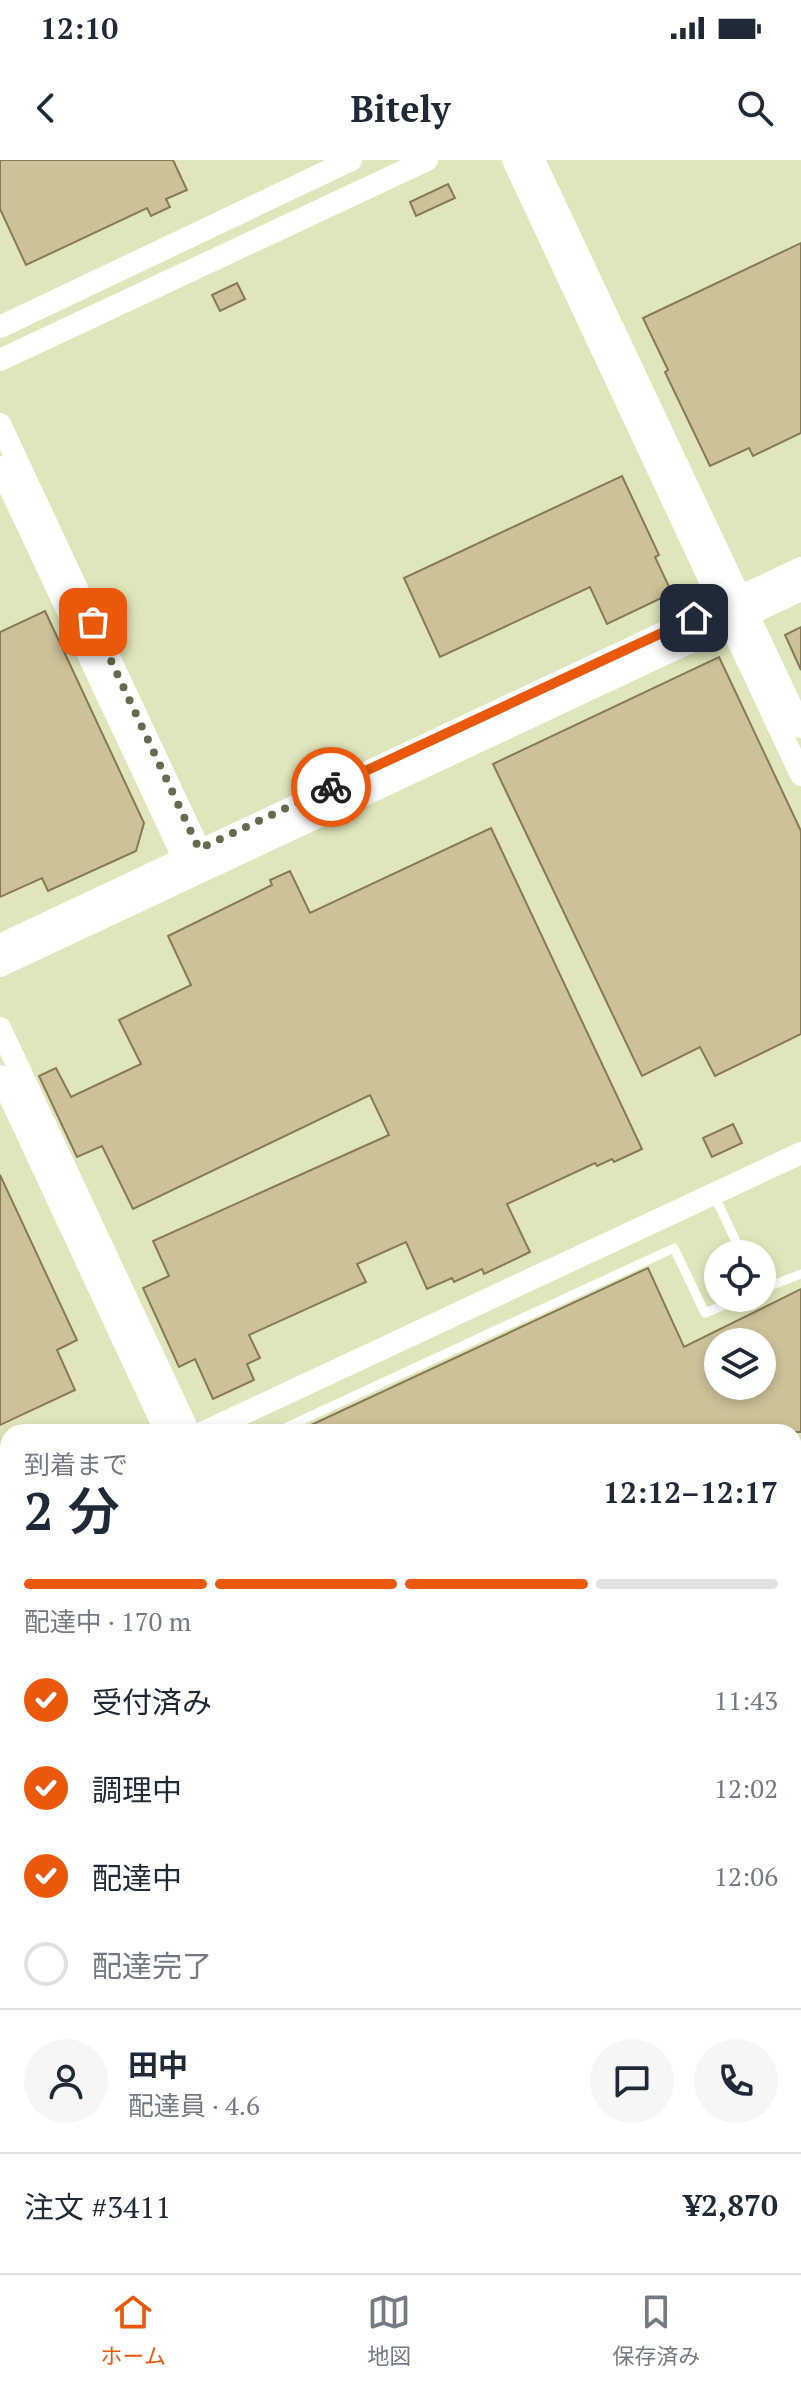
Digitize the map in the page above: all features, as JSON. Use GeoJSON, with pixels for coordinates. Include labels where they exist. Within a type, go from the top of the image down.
{"type":"FeatureCollection","features":[{"type":"Feature","properties":{"kind":"street"},"geometry":{"type":"LineString","coordinates":[[0,327],[351,160]]}},
{"type":"Feature","properties":{"kind":"street"},"geometry":{"type":"LineString","coordinates":[[0,360],[427,160]]}},
{"type":"Feature","properties":{"kind":"street"},"geometry":{"type":"LineString","coordinates":[[513,160],[735,610],[801,727]]}},
{"type":"Feature","properties":{"kind":"street"},"geometry":{"type":"LineString","coordinates":[[534,160],[735,610],[801,775]]}},
{"type":"Feature","properties":{"kind":"street"},"geometry":{"type":"LineString","coordinates":[[0,424],[191,853]]}},
{"type":"Feature","properties":{"kind":"street"},"geometry":{"type":"LineString","coordinates":[[0,467],[191,853]]}},
{"type":"Feature","properties":{"kind":"street"},"geometry":{"type":"LineString","coordinates":[[0,966],[735,610],[801,568]]}},
{"type":"Feature","properties":{"kind":"street"},"geometry":{"type":"LineString","coordinates":[[0,945],[191,853],[735,610],[801,590]]}},
{"type":"Feature","properties":{"kind":"street"},"geometry":{"type":"LineString","coordinates":[[0,1028],[185,1424]]}},
{"type":"Feature","properties":{"kind":"street"},"geometry":{"type":"LineString","coordinates":[[0,1076],[162,1424]]}},
{"type":"Feature","properties":{"kind":"street"},"geometry":{"type":"LineString","coordinates":[[221,1424],[801,1153]]}},
{"type":"Feature","properties":{"kind":"lane"},"geometry":{"type":"LineString","coordinates":[[714,1193],[736,1240]]}},
{"type":"Feature","properties":{"kind":"lane"},"geometry":{"type":"LineString","coordinates":[[293,1424],[674,1248],[704,1311]]}},
{"type":"Feature","properties":{"kind":"lane"},"geometry":{"type":"LineString","coordinates":[[776,1284],[801,1274]]}},
{"type":"Feature","properties":{"kind":"building"},"geometry":{"type":"Polygon","coordinates":[[[0,160],[173,160],[187,190],[166,199],[170,207],[151,216],[147,208],[26,265],[0,209],[0,160]]]}},
{"type":"Feature","properties":{"kind":"building"},"geometry":{"type":"Polygon","coordinates":[[[448,184],[455,198],[416,216],[410,202],[448,184]]]}},
{"type":"Feature","properties":{"kind":"building"},"geometry":{"type":"Polygon","coordinates":[[[801,243],[801,433],[753,456],[749,448],[710,466],[643,318],[801,243]]]}},
{"type":"Feature","properties":{"kind":"building"},"geometry":{"type":"Polygon","coordinates":[[[237,283],[245,299],[220,311],[212,295],[237,283]]]}},
{"type":"Feature","properties":{"kind":"building"},"geometry":{"type":"Polygon","coordinates":[[[622,476],[659,555],[655,557],[672,593],[607,624],[590,587],[440,657],[404,578],[622,476]]]}},
{"type":"Feature","properties":{"kind":"building"},"geometry":{"type":"Polygon","coordinates":[[[45,611],[144,823],[136,851],[48,891],[42,878],[0,897],[0,632],[45,611]]]}},
{"type":"Feature","properties":{"kind":"building"},"geometry":{"type":"Polygon","coordinates":[[[801,627],[801,670],[785,635],[801,627]]]}},
{"type":"Feature","properties":{"kind":"building"},"geometry":{"type":"Polygon","coordinates":[[[719,657],[801,831],[801,1034],[715,1076],[700,1047],[642,1076],[493,764],[719,657]]]}},
{"type":"Feature","properties":{"kind":"building"},"geometry":{"type":"Polygon","coordinates":[[[491,828],[642,1149],[614,1162],[612,1159],[597,1166],[595,1163],[507,1204],[530,1252],[484,1274],[482,1269],[454,1282],[452,1278],[427,1289],[406,1242],[357,1264],[366,1282],[249,1335],[260,1358],[247,1364],[254,1380],[213,1399],[195,1359],[179,1367],[143,1288],[169,1276],[153,1241],[389,1135],[370,1095],[133,1209],[102,1146],[77,1157],[39,1076],[56,1068],[71,1097],[141,1064],[119,1020],[191,985],[168,936],[272,885],[270,880],[290,871],[310,913],[491,828]]]}},
{"type":"Feature","properties":{"kind":"building"},"geometry":{"type":"Polygon","coordinates":[[[733,1124],[742,1143],[712,1157],[703,1138],[733,1124]]]}},
{"type":"Feature","properties":{"kind":"building"},"geometry":{"type":"Polygon","coordinates":[[[0,1175],[77,1340],[57,1350],[75,1390],[0,1424],[0,1175]]]}},
{"type":"Feature","properties":{"kind":"building"},"geometry":{"type":"Polygon","coordinates":[[[648,1268],[684,1347],[704,1337],[704,1400],[776,1400],[776,1328],[722,1328],[755,1312],[776,1312],[776,1301],[801,1289],[801,1424],[313,1424],[648,1268]]]}},
{"type":"Feature","properties":{"kind":"way so far"},"geometry":{"type":"LineString","coordinates":[[93,622],[199,849],[331,787]]}},
{"type":"Feature","properties":{"kind":"route"},"geometry":{"type":"LineString","coordinates":[[331,787],[694,618]]}}]}
